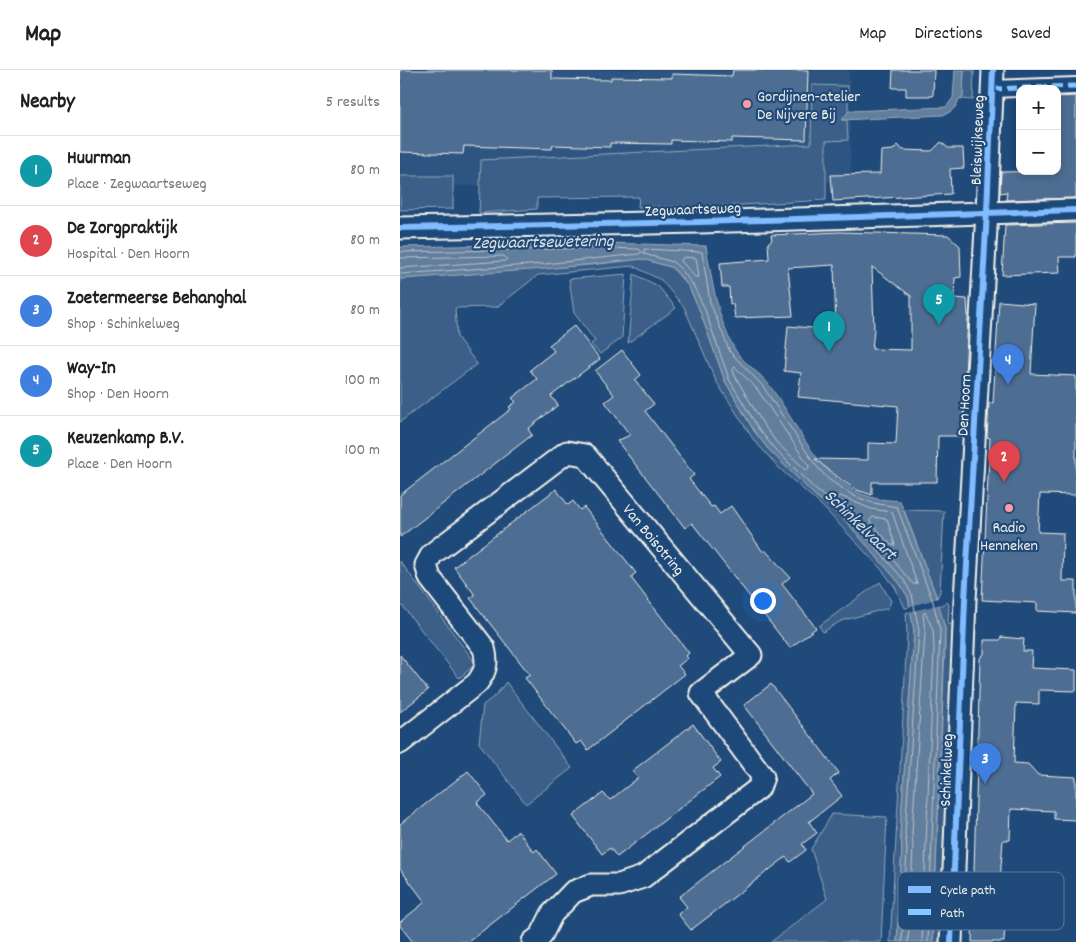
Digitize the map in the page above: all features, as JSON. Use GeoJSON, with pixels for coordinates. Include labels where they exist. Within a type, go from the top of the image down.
{"type":"FeatureCollection","features":[{"type":"Feature","properties":{"kind":"street","name":"Bleiswijkseweg"},"geometry":{"type":"LineString","coordinates":[[987,211],[992,80],[1076,86]]}},
{"type":"Feature","properties":{"kind":"street","name":"Zegwaartseweg"},"geometry":{"type":"LineString","coordinates":[[400,228],[700,222],[987,211],[1076,210]]}},
{"type":"Feature","properties":{"kind":"street","name":"Den Hoorn"},"geometry":{"type":"LineString","coordinates":[[965,600],[987,211]]}},
{"type":"Feature","properties":{"kind":"street","name":"Van Boisotring"},"geometry":{"type":"LineString","coordinates":[[400,743],[477,683],[485,673],[488,661],[484,648],[430,578],[426,565],[432,554],[567,452],[586,455],[751,655],[701,694],[763,777],[759,788],[643,877],[619,885],[591,885],[573,892],[552,914],[539,940]]}},
{"type":"Feature","properties":{"kind":"street","name":"Schinkelweg"},"geometry":{"type":"LineString","coordinates":[[954,872],[965,600]]}},
{"type":"Feature","properties":{"kind":"shaded area"},"geometry":{"type":"Polygon","coordinates":[[[400,70],[849,70],[851,182],[710,180],[400,187],[400,70]]]}},
{"type":"Feature","properties":{"kind":"shaded area"},"geometry":{"type":"Polygon","coordinates":[[[964,70],[974,70],[973,100],[961,99],[964,70]]]}},
{"type":"Feature","properties":{"kind":"shaded area"},"geometry":{"type":"Polygon","coordinates":[[[812,85],[848,86],[848,113],[842,120],[847,120],[848,140],[826,141],[826,200],[723,206],[638,207],[639,197],[537,198],[537,209],[479,213],[481,160],[811,144],[812,85]]]}},
{"type":"Feature","properties":{"kind":"shaded area"},"geometry":{"type":"Polygon","coordinates":[[[400,176],[453,176],[453,209],[400,210],[400,176]]]}},
{"type":"Feature","properties":{"kind":"shaded area"},"geometry":{"type":"Polygon","coordinates":[[[642,259],[671,267],[689,287],[725,381],[754,431],[769,450],[813,494],[845,520],[900,584],[908,597],[910,607],[905,608],[895,587],[881,569],[822,506],[780,469],[753,439],[716,381],[684,307],[661,280],[633,266],[538,275],[497,307],[455,308],[457,337],[477,364],[400,422],[400,279],[590,265],[642,259]]]}},
{"type":"Feature","properties":{"kind":"shaded area"},"geometry":{"type":"Polygon","coordinates":[[[626,274],[622,338],[600,354],[591,344],[595,341],[574,313],[569,279],[626,274]]]}},
{"type":"Feature","properties":{"kind":"shaded area"},"geometry":{"type":"Polygon","coordinates":[[[634,274],[658,286],[676,308],[628,343],[634,274]]]}},
{"type":"Feature","properties":{"kind":"shaded area"},"geometry":{"type":"Polygon","coordinates":[[[904,510],[944,511],[940,592],[937,598],[904,510]]]}},
{"type":"Feature","properties":{"kind":"shaded area"},"geometry":{"type":"Polygon","coordinates":[[[400,561],[476,664],[459,678],[400,603],[400,561]]]}},
{"type":"Feature","properties":{"kind":"shaded area"},"geometry":{"type":"Polygon","coordinates":[[[880,582],[891,601],[888,608],[841,621],[823,632],[819,626],[880,582]]]}},
{"type":"Feature","properties":{"kind":"shaded area"},"geometry":{"type":"Polygon","coordinates":[[[947,602],[949,605],[948,624],[955,625],[945,872],[936,872],[945,649],[945,628],[937,607],[947,602]]]}},
{"type":"Feature","properties":{"kind":"shaded area"},"geometry":{"type":"Polygon","coordinates":[[[911,611],[914,631],[900,833],[902,847],[901,872],[898,872],[897,942],[890,942],[903,716],[907,633],[906,613],[911,611]]]}},
{"type":"Feature","properties":{"kind":"shaded area"},"geometry":{"type":"Polygon","coordinates":[[[506,682],[572,768],[526,804],[479,743],[483,705],[496,695],[506,682]]]}},
{"type":"Feature","properties":{"kind":"shaded area"},"geometry":{"type":"Polygon","coordinates":[[[832,814],[887,817],[881,942],[771,942],[827,899],[811,849],[832,814]]]}},
{"type":"Feature","properties":{"kind":"shaded area"},"geometry":{"type":"Polygon","coordinates":[[[933,930],[942,930],[942,942],[933,942],[933,930]]]}},
{"type":"Feature","properties":{"kind":"water"},"geometry":{"type":"Polygon","coordinates":[[[955,70],[964,70],[963,98],[959,99],[953,109],[946,114],[842,120],[849,111],[946,107],[953,98],[955,70]]]}},
{"type":"Feature","properties":{"kind":"water","name":"Schinkelvaart"},"geometry":{"type":"Polygon","coordinates":[[[608,243],[706,246],[719,311],[728,336],[737,353],[766,381],[811,450],[823,466],[838,480],[854,491],[874,498],[900,501],[937,598],[945,628],[936,872],[901,872],[902,847],[900,833],[914,631],[908,597],[900,584],[845,520],[813,494],[769,450],[754,431],[725,381],[699,309],[689,287],[677,272],[671,267],[642,259],[544,269],[400,279],[400,247],[608,243]]]}},
{"type":"Feature","properties":{"kind":"water"},"geometry":{"type":"Polygon","coordinates":[[[898,923],[898,930],[933,930],[933,942],[897,942],[898,923]]]}},
{"type":"Feature","properties":{"kind":"pier"},"geometry":{"type":"Polygon","coordinates":[[[939,598],[941,604],[909,612],[908,607],[939,598]]]}},
{"type":"Feature","properties":{"kind":"building"},"geometry":{"type":"Polygon","coordinates":[[[400,70],[552,70],[552,79],[611,80],[611,77],[672,78],[672,74],[732,76],[733,70],[808,70],[806,140],[732,138],[732,142],[671,140],[671,144],[610,143],[610,147],[553,145],[552,149],[464,146],[463,154],[400,152],[400,70]]]}},
{"type":"Feature","properties":{"kind":"building"},"geometry":{"type":"Polygon","coordinates":[[[893,70],[934,70],[933,96],[906,96],[906,88],[892,88],[893,70]]]}},
{"type":"Feature","properties":{"kind":"building"},"geometry":{"type":"Polygon","coordinates":[[[1076,96],[1076,198],[1006,200],[1007,192],[1000,193],[1001,172],[1016,172],[1016,175],[1061,175],[1061,97],[1076,96]]]}},
{"type":"Feature","properties":{"kind":"building"},"geometry":{"type":"Polygon","coordinates":[[[941,142],[948,148],[963,148],[964,168],[950,169],[951,194],[833,201],[831,175],[880,174],[881,151],[893,150],[898,145],[903,150],[932,151],[941,142]]]}},
{"type":"Feature","properties":{"kind":"building"},"geometry":{"type":"Polygon","coordinates":[[[1076,223],[1076,257],[1059,257],[1060,273],[1002,275],[1005,225],[1076,223]]]}},
{"type":"Feature","properties":{"kind":"building"},"geometry":{"type":"Polygon","coordinates":[[[840,232],[948,235],[960,246],[961,277],[955,278],[954,298],[967,299],[968,317],[962,436],[938,436],[937,482],[872,482],[872,495],[857,490],[844,482],[815,459],[868,460],[868,443],[896,444],[898,406],[798,397],[801,373],[784,371],[788,326],[836,330],[834,265],[788,268],[793,316],[735,318],[733,304],[730,304],[729,287],[722,287],[720,263],[769,259],[768,243],[772,240],[771,235],[840,232]],[[872,267],[874,330],[872,349],[911,350],[911,296],[872,267]]]}},
{"type":"Feature","properties":{"kind":"building"},"geometry":{"type":"Polygon","coordinates":[[[999,301],[1035,304],[1031,374],[1076,376],[1076,495],[1040,494],[1038,532],[1063,533],[1062,581],[1076,581],[1076,613],[1037,611],[1037,603],[982,600],[990,438],[987,437],[989,403],[993,403],[999,301]]]}},
{"type":"Feature","properties":{"kind":"building"},"geometry":{"type":"Polygon","coordinates":[[[574,326],[600,359],[551,396],[558,405],[528,429],[532,435],[400,537],[400,495],[511,409],[509,407],[516,402],[512,398],[537,379],[530,370],[554,351],[549,345],[574,326]]]}},
{"type":"Feature","properties":{"kind":"building"},"geometry":{"type":"Polygon","coordinates":[[[622,350],[641,375],[635,380],[654,404],[645,411],[694,475],[689,479],[711,507],[714,506],[720,514],[731,506],[763,552],[765,550],[790,577],[782,584],[816,628],[790,648],[692,523],[685,528],[617,441],[630,435],[605,402],[614,395],[595,371],[622,350]]]}},
{"type":"Feature","properties":{"kind":"building"},"geometry":{"type":"Polygon","coordinates":[[[556,489],[568,505],[573,501],[580,510],[584,507],[636,573],[632,576],[632,579],[689,653],[686,656],[688,658],[678,666],[685,674],[588,750],[581,741],[576,744],[525,678],[530,675],[470,598],[475,595],[454,567],[556,489]]]}},
{"type":"Feature","properties":{"kind":"building"},"geometry":{"type":"Polygon","coordinates":[[[1001,637],[1024,639],[1023,651],[1032,651],[1031,668],[1076,670],[1076,691],[1039,690],[1039,704],[1016,703],[1014,763],[1028,764],[1038,775],[1076,777],[1076,820],[1054,819],[1054,811],[1011,809],[1010,840],[1003,840],[1001,872],[974,872],[980,658],[984,654],[984,640],[1000,640],[1001,637]]]}},
{"type":"Feature","properties":{"kind":"building"},"geometry":{"type":"Polygon","coordinates":[[[400,655],[428,690],[400,712],[400,655]]]}},
{"type":"Feature","properties":{"kind":"building"},"geometry":{"type":"Polygon","coordinates":[[[771,684],[839,773],[830,780],[842,796],[809,822],[817,833],[802,844],[806,850],[790,862],[786,857],[691,930],[678,914],[687,907],[679,897],[812,794],[744,705],[771,684]]]}},
{"type":"Feature","properties":{"kind":"building"},"geometry":{"type":"Polygon","coordinates":[[[693,724],[721,762],[713,768],[720,777],[617,857],[610,848],[602,854],[573,816],[603,793],[610,800],[638,778],[632,771],[693,724]]]}},
{"type":"Feature","properties":{"kind":"building"},"geometry":{"type":"Polygon","coordinates":[[[468,771],[487,795],[477,803],[507,840],[518,831],[534,852],[537,849],[556,874],[468,942],[413,942],[400,926],[400,922],[425,902],[400,869],[400,824],[468,771]]]}},
{"type":"Feature","properties":{"kind":"building"},"geometry":{"type":"Polygon","coordinates":[[[972,930],[1005,930],[1004,942],[972,942],[972,930]]]}},
{"type":"Feature","properties":{"kind":"marked path"},"geometry":{"type":"LineString","coordinates":[[992,89],[1076,86]]}},
{"type":"Feature","properties":{"kind":"cycle path"},"geometry":{"type":"LineString","coordinates":[[954,872],[965,600],[993,70]]}},
{"type":"Feature","properties":{"kind":"cycle path"},"geometry":{"type":"LineString","coordinates":[[400,228],[700,222],[1076,210]]}},
{"type":"Feature","properties":{"kind":"cycle path"},"geometry":{"type":"LineString","coordinates":[[951,930],[951,942]]}},
{"type":"Feature","properties":{"kind":"place","name":"Gordijnen-atelier De Nijvere Bij"},"geometry":{"type":"Point","coordinates":[747,104]}},
{"type":"Feature","properties":{"kind":"place","name":"Keuzenkamp B.V."},"geometry":{"type":"Point","coordinates":[939,325]}},
{"type":"Feature","properties":{"kind":"place","name":"Huurman"},"geometry":{"type":"Point","coordinates":[829,352]}},
{"type":"Feature","properties":{"kind":"place","name":"Way-In"},"geometry":{"type":"Point","coordinates":[1008,385]}},
{"type":"Feature","properties":{"kind":"place","name":"De Zorgpraktijk"},"geometry":{"type":"Point","coordinates":[1004,482]}},
{"type":"Feature","properties":{"kind":"place","name":"Radio Henneken"},"geometry":{"type":"Point","coordinates":[1009,508]}},
{"type":"Feature","properties":{"kind":"place","name":"Zoetermeerse Behanghal"},"geometry":{"type":"Point","coordinates":[985,784]}},
{"type":"Feature","properties":{"kind":"water label","name":"Zegwaartsewetering"},"geometry":{"type":"Point","coordinates":[543,241]}}]}
